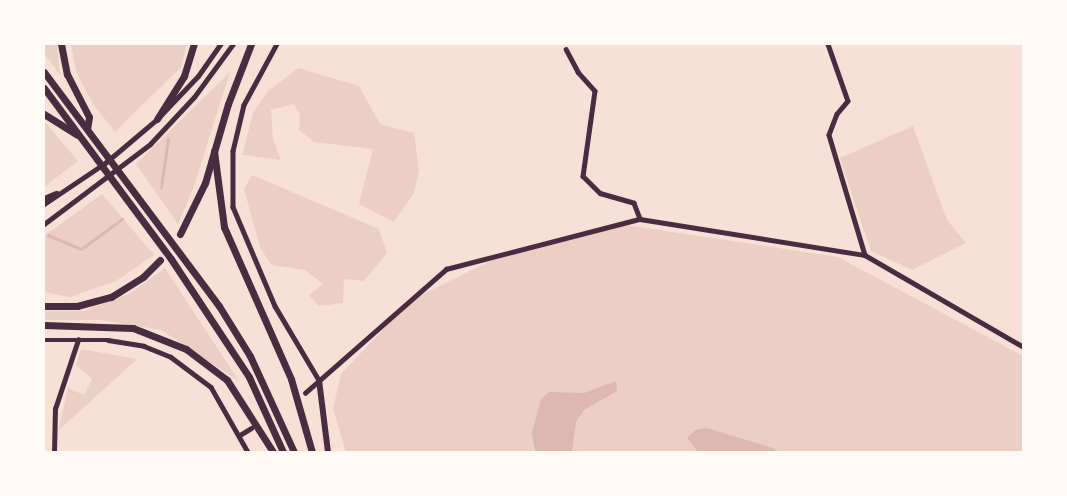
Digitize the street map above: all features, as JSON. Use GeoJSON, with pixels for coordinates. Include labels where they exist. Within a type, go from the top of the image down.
{"type":"FeatureCollection","features":[{"type":"Feature","properties":{"kind":"highway"},"geometry":{"type":"LineString","coordinates":[[61,44],[67,75],[89,117],[89,130]]}},
{"type":"Feature","properties":{"kind":"highway"},"geometry":{"type":"LineString","coordinates":[[158,119],[184,76],[194,44]]}},
{"type":"Feature","properties":{"kind":"highway"},"geometry":{"type":"LineString","coordinates":[[180,234],[205,183],[251,44]]}},
{"type":"Feature","properties":{"kind":"highway"},"geometry":{"type":"LineString","coordinates":[[44,72],[179,249],[250,356],[294,453]]}},
{"type":"Feature","properties":{"kind":"highway"},"geometry":{"type":"LineString","coordinates":[[44,88],[114,180],[249,377],[283,453]]}},
{"type":"Feature","properties":{"kind":"highway"},"geometry":{"type":"LineString","coordinates":[[44,114],[83,139]]}},
{"type":"Feature","properties":{"kind":"highway"},"geometry":{"type":"LineString","coordinates":[[214,151],[224,226],[291,379],[312,453]]}},
{"type":"Feature","properties":{"kind":"highway"},"geometry":{"type":"LineString","coordinates":[[44,199],[56,194]]}},
{"type":"Feature","properties":{"kind":"highway"},"geometry":{"type":"LineString","coordinates":[[44,306],[77,306],[111,297],[143,278],[160,260]]}},
{"type":"Feature","properties":{"kind":"highway"},"geometry":{"type":"LineString","coordinates":[[44,325],[133,328],[186,349],[227,380],[260,426],[273,453]]}},
{"type":"Feature","properties":{"kind":"main road"},"geometry":{"type":"LineString","coordinates":[[320,380],[328,453]]}},
{"type":"Feature","properties":{"kind":"street"},"geometry":{"type":"LineString","coordinates":[[44,204],[105,163],[158,119],[198,76],[220,44]]}},
{"type":"Feature","properties":{"kind":"street"},"geometry":{"type":"LineString","coordinates":[[44,224],[150,144],[194,97],[233,44]]}},
{"type":"Feature","properties":{"kind":"street"},"geometry":{"type":"LineString","coordinates":[[277,44],[244,105],[233,151],[233,207],[275,306],[320,380]]}},
{"type":"Feature","properties":{"kind":"street"},"geometry":{"type":"LineString","coordinates":[[828,44],[848,101],[837,114],[829,135],[865,255]]}},
{"type":"Feature","properties":{"kind":"street"},"geometry":{"type":"LineString","coordinates":[[566,49],[578,72],[595,91],[583,176],[600,193],[634,203],[640,219]]}},
{"type":"Feature","properties":{"kind":"street"},"geometry":{"type":"LineString","coordinates":[[306,393],[446,269],[640,219],[865,255],[1023,346]]}},
{"type":"Feature","properties":{"kind":"street"},"geometry":{"type":"LineString","coordinates":[[44,340],[108,340],[144,346],[171,357],[211,387],[240,435],[248,453]]}},
{"type":"Feature","properties":{"kind":"street"},"geometry":{"type":"LineString","coordinates":[[54,453],[55,409],[78,340]]}},
{"type":"Feature","properties":{"kind":"street"},"geometry":{"type":"LineString","coordinates":[[240,435],[251,428]]}},
{"type":"Feature","properties":{"kind":"shaded area"},"geometry":{"type":"Polygon","coordinates":[[[44,44],[57,44],[60,75],[44,53],[44,44]]]}},
{"type":"Feature","properties":{"kind":"shaded area"},"geometry":{"type":"Polygon","coordinates":[[[71,44],[187,44],[181,67],[115,132],[93,104],[76,71],[71,44]]]}},
{"type":"Feature","properties":{"kind":"shaded area"},"geometry":{"type":"Polygon","coordinates":[[[298,68],[359,86],[380,124],[414,133],[419,170],[414,193],[394,222],[359,204],[373,149],[314,142],[299,130],[300,115],[294,104],[271,110],[273,139],[281,160],[242,155],[253,113],[267,92],[298,68]]]}},
{"type":"Feature","properties":{"kind":"shaded area"},"geometry":{"type":"Polygon","coordinates":[[[230,72],[193,189],[178,224],[136,164],[230,72]]]}},
{"type":"Feature","properties":{"kind":"shaded area"},"geometry":{"type":"Polygon","coordinates":[[[44,121],[78,161],[44,187],[44,121]]]}},
{"type":"Feature","properties":{"kind":"shaded area"},"geometry":{"type":"Polygon","coordinates":[[[913,126],[947,220],[966,243],[912,270],[871,251],[840,158],[913,126]]]}},
{"type":"Feature","properties":{"kind":"shaded area"},"geometry":{"type":"Polygon","coordinates":[[[252,175],[379,229],[387,253],[364,281],[344,279],[343,303],[318,306],[309,295],[323,284],[305,270],[271,265],[260,247],[244,189],[252,175]]]}},
{"type":"Feature","properties":{"kind":"shaded area"},"geometry":{"type":"Polygon","coordinates":[[[102,194],[154,255],[116,281],[70,297],[44,292],[44,236],[102,194]]]}},
{"type":"Feature","properties":{"kind":"shaded area"},"geometry":{"type":"Polygon","coordinates":[[[626,225],[838,257],[1023,356],[1023,452],[346,452],[333,409],[341,374],[411,300],[496,258],[626,225]]]}},
{"type":"Feature","properties":{"kind":"shaded area"},"geometry":{"type":"Polygon","coordinates":[[[165,268],[239,381],[161,330],[102,320],[44,320],[44,311],[84,311],[129,294],[165,268]]]}},
{"type":"Feature","properties":{"kind":"shaded area"},"geometry":{"type":"Polygon","coordinates":[[[81,349],[137,359],[58,431],[68,388],[84,395],[92,379],[76,365],[81,349]]]}},
{"type":"Feature","properties":{"kind":"shaded area"},"geometry":{"type":"Polygon","coordinates":[[[616,381],[617,391],[584,410],[576,422],[572,452],[535,452],[532,433],[541,399],[549,392],[584,393],[616,381]]]}},
{"type":"Feature","properties":{"kind":"shaded area"},"geometry":{"type":"Polygon","coordinates":[[[707,428],[773,448],[779,452],[698,452],[687,438],[695,430],[707,428]]]}},
{"type":"Feature","properties":{"kind":"waterway"},"geometry":{"type":"LineString","coordinates":[[161,187],[168,139]]}},
{"type":"Feature","properties":{"kind":"waterway"},"geometry":{"type":"LineString","coordinates":[[48,235],[81,249],[122,219]]}}]}
